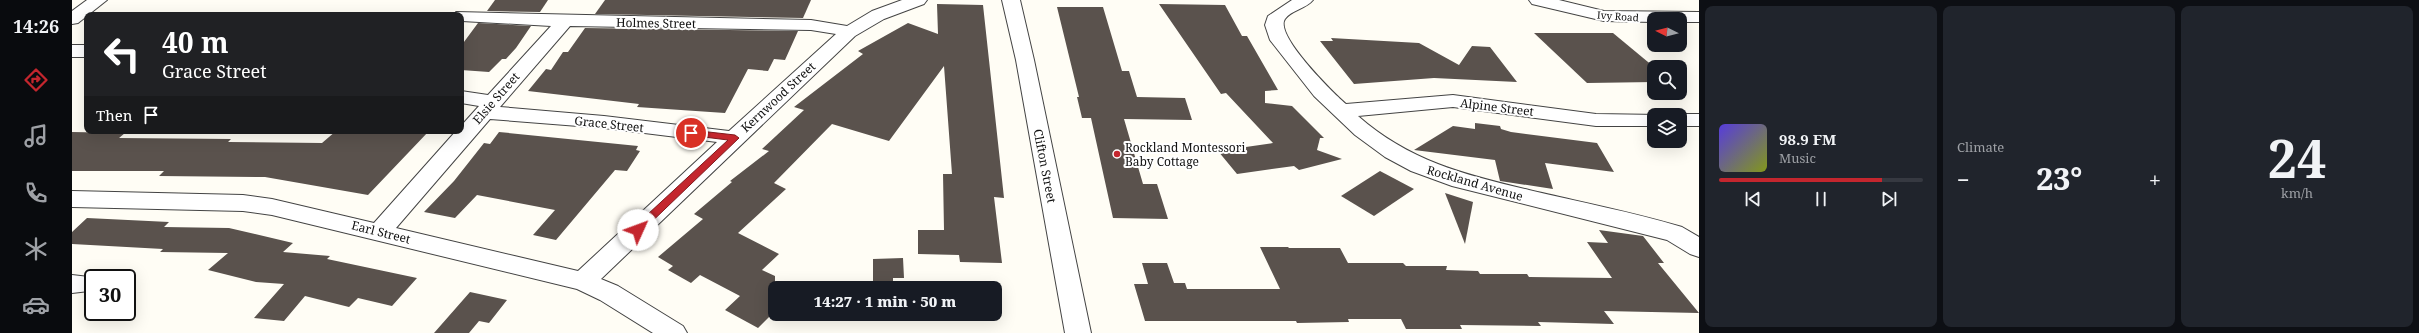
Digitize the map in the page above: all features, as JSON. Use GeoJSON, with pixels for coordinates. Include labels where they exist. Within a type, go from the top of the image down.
{"type":"FeatureCollection","features":[{"type":"Feature","properties":{"kind":"street"},"geometry":{"type":"LineString","coordinates":[[72,19],[98,0]]}},
{"type":"Feature","properties":{"kind":"street","name":"Kernwood Street"},"geometry":{"type":"LineString","coordinates":[[583,281],[850,32],[878,15],[918,0]]}},
{"type":"Feature","properties":{"kind":"street","name":"Clifton Street"},"geometry":{"type":"LineString","coordinates":[[1011,0],[1025,60],[1078,333]]}},
{"type":"Feature","properties":{"kind":"street","name":"Rockland Avenue"},"geometry":{"type":"LineString","coordinates":[[1304,0],[1277,16],[1274,21],[1274,31],[1296,64],[1341,111],[1362,130],[1393,152],[1425,169],[1491,189],[1660,229],[1679,235],[1699,248]]}},
{"type":"Feature","properties":{"kind":"street","name":"Ivy Road"},"geometry":{"type":"LineString","coordinates":[[1538,0],[1604,16],[1699,17]]}},
{"type":"Feature","properties":{"kind":"street","name":"Holmes Street"},"geometry":{"type":"LineString","coordinates":[[464,16],[565,21],[811,25],[830,27],[850,32]]}},
{"type":"Feature","properties":{"kind":"street","name":"Elsie Street"},"geometry":{"type":"LineString","coordinates":[[380,231],[565,21]]}},
{"type":"Feature","properties":{"kind":"street"},"geometry":{"type":"LineString","coordinates":[[72,51],[84,51]]}},
{"type":"Feature","properties":{"kind":"street","name":"Grace Street"},"geometry":{"type":"LineString","coordinates":[[464,98],[488,107],[735,138]]}},
{"type":"Feature","properties":{"kind":"street","name":"Alpine Street"},"geometry":{"type":"LineString","coordinates":[[1341,111],[1453,101],[1596,120],[1647,120]]}},
{"type":"Feature","properties":{"kind":"street"},"geometry":{"type":"LineString","coordinates":[[1687,120],[1699,120]]}},
{"type":"Feature","properties":{"kind":"street","name":"Earl Street"},"geometry":{"type":"LineString","coordinates":[[72,199],[258,204],[380,231],[583,281],[609,293],[674,333]]}},
{"type":"Feature","properties":{"kind":"building"},"geometry":{"type":"Polygon","coordinates":[[[495,0],[548,0],[540,12],[487,11],[495,0]]]}},
{"type":"Feature","properties":{"kind":"building"},"geometry":{"type":"Polygon","coordinates":[[[605,0],[811,0],[803,18],[595,14],[605,0]]]}},
{"type":"Feature","properties":{"kind":"building"},"geometry":{"type":"Polygon","coordinates":[[[937,4],[983,5],[1004,198],[994,197],[1002,263],[960,262],[959,255],[918,254],[918,230],[944,230],[943,174],[952,174],[944,66],[889,141],[832,124],[774,183],[786,189],[738,233],[779,254],[762,270],[775,276],[775,281],[768,281],[768,318],[758,328],[725,310],[740,296],[700,275],[691,283],[668,270],[673,266],[658,257],[703,219],[694,214],[732,182],[730,181],[769,151],[762,149],[804,110],[794,107],[863,54],[858,51],[908,23],[938,34],[937,4]]]}},
{"type":"Feature","properties":{"kind":"building"},"geometry":{"type":"Polygon","coordinates":[[[1159,4],[1225,5],[1242,36],[1247,36],[1278,90],[1265,91],[1265,103],[1292,106],[1324,138],[1320,138],[1317,150],[1342,159],[1299,170],[1294,166],[1237,174],[1218,151],[1273,143],[1226,93],[1221,94],[1159,4]]]}},
{"type":"Feature","properties":{"kind":"building"},"geometry":{"type":"Polygon","coordinates":[[[1057,7],[1103,7],[1122,71],[1129,71],[1137,97],[1185,98],[1192,120],[1124,119],[1143,184],[1157,184],[1168,219],[1113,218],[1091,118],[1082,118],[1077,97],[1079,97],[1057,7]]]}},
{"type":"Feature","properties":{"kind":"building"},"geometry":{"type":"Polygon","coordinates":[[[478,23],[531,26],[516,48],[506,59],[502,59],[489,72],[464,70],[464,42],[478,23]]]}},
{"type":"Feature","properties":{"kind":"building"},"geometry":{"type":"Polygon","coordinates":[[[585,28],[798,31],[785,60],[774,59],[768,71],[748,69],[725,113],[637,107],[639,104],[528,91],[546,69],[551,70],[563,52],[568,52],[585,28]]]}},
{"type":"Feature","properties":{"kind":"building"},"geometry":{"type":"Polygon","coordinates":[[[1534,33],[1613,33],[1647,61],[1647,82],[1587,83],[1534,33]]]}},
{"type":"Feature","properties":{"kind":"building"},"geometry":{"type":"Polygon","coordinates":[[[1331,38],[1419,43],[1459,65],[1472,46],[1490,47],[1517,82],[1434,78],[1354,84],[1320,41],[1333,41],[1331,38]]]}},
{"type":"Feature","properties":{"kind":"building"},"geometry":{"type":"Polygon","coordinates":[[[1475,123],[1500,126],[1501,129],[1511,132],[1597,143],[1614,172],[1545,163],[1553,189],[1500,181],[1495,160],[1414,150],[1453,126],[1475,129],[1475,123]]]}},
{"type":"Feature","properties":{"kind":"building"},"geometry":{"type":"Polygon","coordinates":[[[72,132],[84,132],[84,134],[124,134],[119,138],[231,139],[228,142],[322,143],[332,134],[426,134],[368,195],[265,177],[159,176],[164,171],[72,171],[72,132]]]}},
{"type":"Feature","properties":{"kind":"building"},"geometry":{"type":"Polygon","coordinates":[[[499,132],[638,146],[636,150],[640,151],[627,171],[615,170],[556,240],[533,235],[555,210],[477,195],[455,218],[424,212],[454,181],[484,143],[490,144],[499,132]]]}},
{"type":"Feature","properties":{"kind":"building"},"geometry":{"type":"Polygon","coordinates":[[[1380,171],[1414,189],[1374,216],[1341,196],[1380,171]]]}},
{"type":"Feature","properties":{"kind":"building"},"geometry":{"type":"Polygon","coordinates":[[[1445,193],[1473,202],[1465,244],[1445,193]]]}},
{"type":"Feature","properties":{"kind":"building"},"geometry":{"type":"Polygon","coordinates":[[[87,218],[169,222],[164,227],[229,228],[293,243],[283,252],[330,256],[327,259],[417,278],[392,306],[358,298],[349,307],[305,296],[284,321],[254,318],[284,284],[256,282],[208,270],[228,253],[160,252],[163,249],[72,244],[72,232],[87,218]]]}},
{"type":"Feature","properties":{"kind":"building"},"geometry":{"type":"Polygon","coordinates":[[[1599,230],[1643,236],[1664,263],[1658,263],[1699,313],[1604,311],[1614,324],[1538,322],[1541,326],[1460,325],[1462,329],[1406,329],[1401,319],[1348,319],[1349,322],[1297,323],[1296,321],[1145,321],[1134,284],[1148,284],[1142,263],[1167,263],[1174,283],[1185,283],[1187,289],[1280,289],[1260,247],[1340,248],[1348,263],[1403,263],[1406,266],[1447,266],[1446,270],[1478,271],[1480,274],[1527,274],[1529,277],[1612,278],[1587,242],[1608,243],[1599,230]]]}},
{"type":"Feature","properties":{"kind":"building"},"geometry":{"type":"Polygon","coordinates":[[[903,258],[904,278],[893,278],[893,281],[873,281],[873,259],[903,258]]]}},
{"type":"Feature","properties":{"kind":"building"},"geometry":{"type":"Polygon","coordinates":[[[470,292],[507,300],[489,323],[479,321],[469,333],[434,333],[470,292]]]}},
{"type":"Feature","properties":{"kind":"place","name":"Rockland Montessori Baby Cottage"},"geometry":{"type":"Point","coordinates":[1117,154]}},
{"type":"Feature","properties":{"kind":"route"},"geometry":{"type":"LineString","coordinates":[[638,230],[735,138],[691,133]]}}]}
